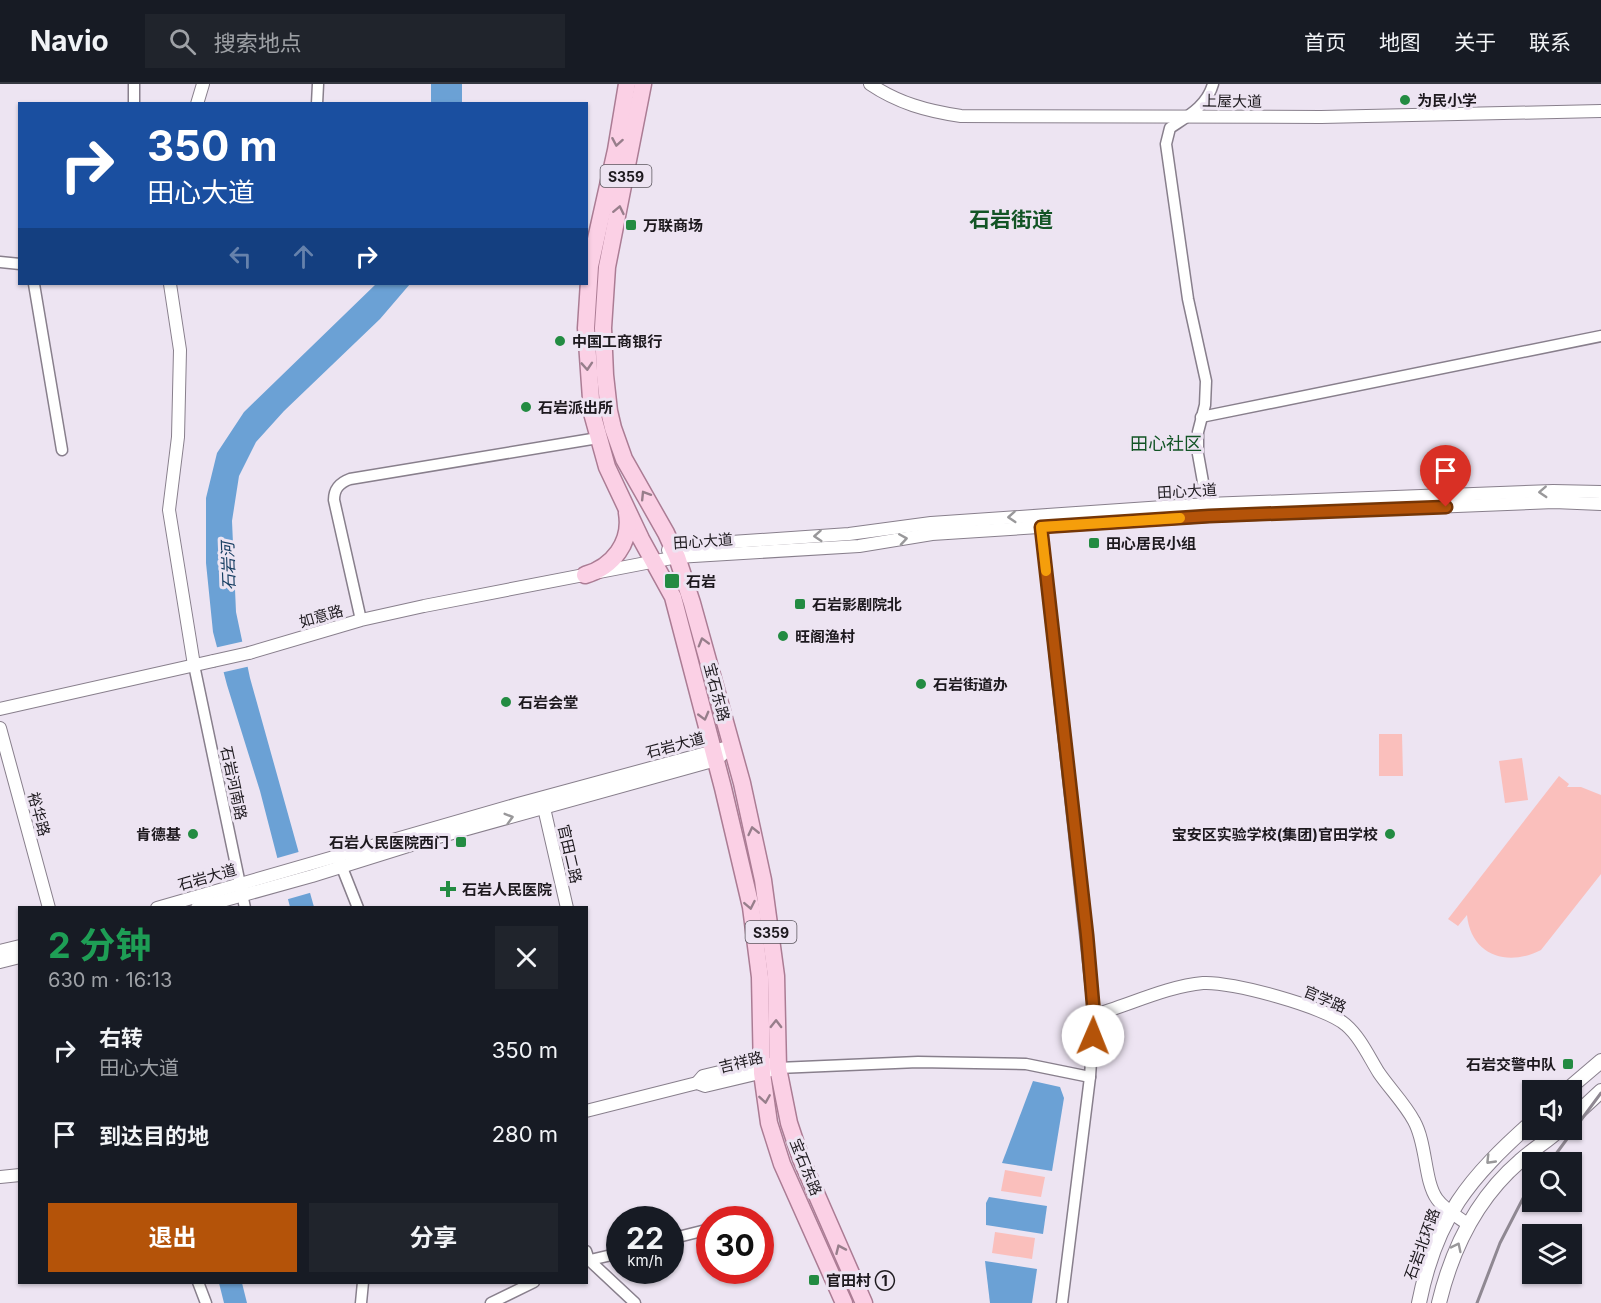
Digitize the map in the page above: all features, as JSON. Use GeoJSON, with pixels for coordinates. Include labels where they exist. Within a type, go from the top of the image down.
{"type":"FeatureCollection","features":[{"type":"Feature","properties":{"kind":"main road","name":"宝石东路"},"geometry":{"type":"LineString","coordinates":[[627,84],[589,278],[587,355],[589,395],[598,438],[607,466],[673,597],[715,755],[755,930],[760,977],[761,1067],[770,1123],[782,1164],[844,1303]]}},
{"type":"Feature","properties":{"kind":"main road","name":"宝石东路"},"geometry":{"type":"LineString","coordinates":[[643,84],[607,267],[603,328],[609,411],[618,443],[628,466],[651,504],[675,552],[692,603],[732,746],[757,848],[776,976],[778,1068],[789,1123],[801,1159],[864,1303]]}},
{"type":"Feature","properties":{"kind":"main road"},"geometry":{"type":"LineString","coordinates":[[585,575],[608,564],[619,551],[628,526],[627,509]]}},
{"type":"Feature","properties":{"kind":"main road"},"geometry":{"type":"LineString","coordinates":[[1579,1080],[1601,1061]]}},
{"type":"Feature","properties":{"kind":"main road"},"geometry":{"type":"LineString","coordinates":[[1582,1109],[1601,1091]]}},
{"type":"Feature","properties":{"kind":"main road","name":"石岩北环路"},"geometry":{"type":"LineString","coordinates":[[1419,1303],[1434,1251],[1451,1211],[1482,1168],[1522,1131]]}},
{"type":"Feature","properties":{"kind":"main road"},"geometry":{"type":"LineString","coordinates":[[1439,1303],[1453,1256],[1468,1225],[1485,1198],[1520,1161],[1546,1140]]}},
{"type":"Feature","properties":{"kind":"street"},"geometry":{"type":"LineString","coordinates":[[134,84],[134,102]]}},
{"type":"Feature","properties":{"kind":"street"},"geometry":{"type":"LineString","coordinates":[[198,102],[202,84]]}},
{"type":"Feature","properties":{"kind":"street"},"geometry":{"type":"LineString","coordinates":[[317,102],[318,84]]}},
{"type":"Feature","properties":{"kind":"street","name":"上屋大道"},"geometry":{"type":"LineString","coordinates":[[870,84],[910,106],[961,116],[1321,117],[1601,111]]}},
{"type":"Feature","properties":{"kind":"street"},"geometry":{"type":"LineString","coordinates":[[1208,510],[1198,453],[1198,432],[1205,405],[1206,381],[1188,299],[1166,144],[1170,128],[1201,106],[1210,95],[1213,84]]}},
{"type":"Feature","properties":{"kind":"street"},"geometry":{"type":"LineString","coordinates":[[0,262],[18,264]]}},
{"type":"Feature","properties":{"kind":"street"},"geometry":{"type":"LineString","coordinates":[[34,285],[62,450]]}},
{"type":"Feature","properties":{"kind":"street"},"geometry":{"type":"LineString","coordinates":[[170,285],[180,350],[178,437],[169,510],[194,665]]}},
{"type":"Feature","properties":{"kind":"street"},"geometry":{"type":"LineString","coordinates":[[1202,417],[1601,336]]}},
{"type":"Feature","properties":{"kind":"street"},"geometry":{"type":"LineString","coordinates":[[361,621],[334,500],[339,484],[350,479],[598,438]]}},
{"type":"Feature","properties":{"kind":"street","name":"田心大道"},"geometry":{"type":"LineString","coordinates":[[653,561],[675,552],[931,523],[1553,491],[1601,492]]}},
{"type":"Feature","properties":{"kind":"street","name":"田心大道"},"geometry":{"type":"LineString","coordinates":[[675,552],[859,546],[932,534],[1041,527],[1208,510],[1554,502],[1601,504]]}},
{"type":"Feature","properties":{"kind":"street"},"geometry":{"type":"LineString","coordinates":[[1041,527],[1094,1015],[1090,1077],[1062,1303]]}},
{"type":"Feature","properties":{"kind":"street","name":"如意路"},"geometry":{"type":"LineString","coordinates":[[0,709],[249,653],[361,621],[653,561]]}},
{"type":"Feature","properties":{"kind":"street","name":"石岩河南路"},"geometry":{"type":"LineString","coordinates":[[194,665],[242,896]]}},
{"type":"Feature","properties":{"kind":"street","name":"裕华路"},"geometry":{"type":"LineString","coordinates":[[0,728],[48,906]]}},
{"type":"Feature","properties":{"kind":"street","name":"石岩大道"},"geometry":{"type":"LineString","coordinates":[[340,861],[544,808],[715,755],[732,746]]}},
{"type":"Feature","properties":{"kind":"street","name":"石岩大道"},"geometry":{"type":"LineString","coordinates":[[204,906],[242,896],[278,879],[624,774],[715,755]]}},
{"type":"Feature","properties":{"kind":"street","name":"官田二路"},"geometry":{"type":"LineString","coordinates":[[544,808],[567,906]]}},
{"type":"Feature","properties":{"kind":"street"},"geometry":{"type":"LineString","coordinates":[[340,861],[357,906]]}},
{"type":"Feature","properties":{"kind":"street","name":"石岩大道"},"geometry":{"type":"LineString","coordinates":[[171,906],[242,896]]}},
{"type":"Feature","properties":{"kind":"street"},"geometry":{"type":"LineString","coordinates":[[0,951],[18,946]]}},
{"type":"Feature","properties":{"kind":"street"},"geometry":{"type":"LineString","coordinates":[[0,962],[18,958]]}},
{"type":"Feature","properties":{"kind":"street","name":"官学路"},"geometry":{"type":"LineString","coordinates":[[1094,1015],[1185,986],[1213,982],[1269,995],[1334,1017],[1353,1032],[1413,1119],[1425,1149],[1430,1185],[1437,1199],[1468,1225]]}},
{"type":"Feature","properties":{"kind":"street"},"geometry":{"type":"LineString","coordinates":[[778,1068],[918,1062],[1026,1064],[1090,1077]]}},
{"type":"Feature","properties":{"kind":"street","name":"吉祥路"},"geometry":{"type":"LineString","coordinates":[[588,1110],[697,1083],[703,1076],[761,1067],[778,1068]]}},
{"type":"Feature","properties":{"kind":"street"},"geometry":{"type":"LineString","coordinates":[[0,1177],[18,1175]]}},
{"type":"Feature","properties":{"kind":"street"},"geometry":{"type":"LineString","coordinates":[[588,1257],[606,1254]]}},
{"type":"Feature","properties":{"kind":"street"},"geometry":{"type":"LineString","coordinates":[[588,1258],[635,1303]]}},
{"type":"Feature","properties":{"kind":"street"},"geometry":{"type":"LineString","coordinates":[[199,1284],[206,1303]]}},
{"type":"Feature","properties":{"kind":"street"},"geometry":{"type":"LineString","coordinates":[[361,1303],[363,1284]]}},
{"type":"Feature","properties":{"kind":"street"},"geometry":{"type":"LineString","coordinates":[[491,1303],[530,1284]]}},
{"type":"Feature","properties":{"kind":"shaded area"},"geometry":{"type":"Polygon","coordinates":[[[1379,734],[1402,734],[1403,776],[1379,776],[1379,734]]]}},
{"type":"Feature","properties":{"kind":"shaded area"},"geometry":{"type":"Polygon","coordinates":[[[1522,758],[1528,800],[1505,803],[1499,761],[1522,758]]]}},
{"type":"Feature","properties":{"kind":"shaded area"},"geometry":{"type":"Polygon","coordinates":[[[1559,776],[1569,784],[1567,787],[1581,787],[1601,795],[1601,874],[1541,950],[1516,957],[1493,954],[1483,949],[1476,940],[1470,929],[1467,915],[1458,926],[1448,919],[1559,776]]]}},
{"type":"Feature","properties":{"kind":"shaded area"},"geometry":{"type":"Polygon","coordinates":[[[1005,1170],[1045,1177],[1041,1197],[1001,1191],[1005,1170]]]}},
{"type":"Feature","properties":{"kind":"shaded area"},"geometry":{"type":"Polygon","coordinates":[[[995,1232],[1035,1238],[1032,1259],[992,1253],[995,1232]]]}},
{"type":"Feature","properties":{"kind":"water"},"geometry":{"type":"Polygon","coordinates":[[[431,84],[462,84],[462,102],[431,102],[431,84]]]}},
{"type":"Feature","properties":{"kind":"water","name":"石岩河"},"geometry":{"type":"Polygon","coordinates":[[[375,285],[409,285],[380,319],[284,411],[256,442],[239,476],[232,521],[236,612],[250,678],[314,906],[290,906],[260,791],[213,632],[206,563],[206,498],[217,453],[244,412],[375,285]]]}},
{"type":"Feature","properties":{"kind":"water"},"geometry":{"type":"Polygon","coordinates":[[[1033,1081],[1060,1087],[1064,1098],[1052,1171],[1002,1163],[1033,1081]]]}},
{"type":"Feature","properties":{"kind":"water"},"geometry":{"type":"Polygon","coordinates":[[[989,1197],[1047,1206],[1043,1234],[986,1225],[986,1203],[989,1197]]]}},
{"type":"Feature","properties":{"kind":"water"},"geometry":{"type":"Polygon","coordinates":[[[985,1261],[1037,1269],[1032,1303],[990,1303],[985,1261]]]}},
{"type":"Feature","properties":{"kind":"water"},"geometry":{"type":"Polygon","coordinates":[[[219,1284],[242,1284],[247,1303],[224,1303],[219,1284]]]}},
{"type":"Feature","properties":{"kind":"pier"},"geometry":{"type":"Polygon","coordinates":[[[245,641],[251,666],[220,673],[214,648],[245,641]]]}},
{"type":"Feature","properties":{"kind":"pier"},"geometry":{"type":"Polygon","coordinates":[[[302,851],[313,892],[285,900],[274,859],[302,851]]]}},
{"type":"Feature","properties":{"kind":"railway"},"geometry":{"type":"LineString","coordinates":[[1557,1152],[1601,1093]]}},
{"type":"Feature","properties":{"kind":"railway"},"geometry":{"type":"LineString","coordinates":[[1477,1303],[1500,1243],[1522,1200]]}},
{"type":"Feature","properties":{"kind":"slow traffic"},"geometry":{"type":"LineString","coordinates":[[1046,571],[1041,527],[1180,518]]}},
{"type":"Feature","properties":{"kind":"place","name":"为民小学"},"geometry":{"type":"Point","coordinates":[1405,100]}},
{"type":"Feature","properties":{"kind":"place","name":"万联商场"},"geometry":{"type":"Point","coordinates":[631,225]}},
{"type":"Feature","properties":{"kind":"place","name":"中国工商银行"},"geometry":{"type":"Point","coordinates":[560,341]}},
{"type":"Feature","properties":{"kind":"place","name":"石岩派出所"},"geometry":{"type":"Point","coordinates":[526,407]}},
{"type":"Feature","properties":{"kind":"place","name":"田心居民小组"},"geometry":{"type":"Point","coordinates":[1094,543]}},
{"type":"Feature","properties":{"kind":"place","name":"石岩"},"geometry":{"type":"Point","coordinates":[672,581]}},
{"type":"Feature","properties":{"kind":"place","name":"石岩影剧院北"},"geometry":{"type":"Point","coordinates":[800,604]}},
{"type":"Feature","properties":{"kind":"place","name":"旺阁渔村"},"geometry":{"type":"Point","coordinates":[783,636]}},
{"type":"Feature","properties":{"kind":"place","name":"石岩街道办"},"geometry":{"type":"Point","coordinates":[921,684]}},
{"type":"Feature","properties":{"kind":"place","name":"石岩会堂"},"geometry":{"type":"Point","coordinates":[506,702]}},
{"type":"Feature","properties":{"kind":"place","name":"肯德基"},"geometry":{"type":"Point","coordinates":[193,834]}},
{"type":"Feature","properties":{"kind":"place","name":"宝安区实验学校(集团)官田学校"},"geometry":{"type":"Point","coordinates":[1390,834]}},
{"type":"Feature","properties":{"kind":"place","name":"石岩人民医院西门"},"geometry":{"type":"Point","coordinates":[461,842]}},
{"type":"Feature","properties":{"kind":"place","name":"石岩人民医院"},"geometry":{"type":"Point","coordinates":[448,889]}},
{"type":"Feature","properties":{"kind":"place","name":"石岩交警中队"},"geometry":{"type":"Point","coordinates":[1568,1064]}},
{"type":"Feature","properties":{"kind":"place","name":"官田村 ①"},"geometry":{"type":"Point","coordinates":[814,1280]}},
{"type":"Feature","properties":{"kind":"district","name":"石岩街道"},"geometry":{"type":"Point","coordinates":[1011,219]}},
{"type":"Feature","properties":{"kind":"district","name":"田心社区"},"geometry":{"type":"Point","coordinates":[1166,443]}},
{"type":"Feature","properties":{"kind":"route"},"geometry":{"type":"LineString","coordinates":[[1093,1036],[1094,1015],[1087,935],[1041,527],[1209,516],[1446,507]]}}]}
